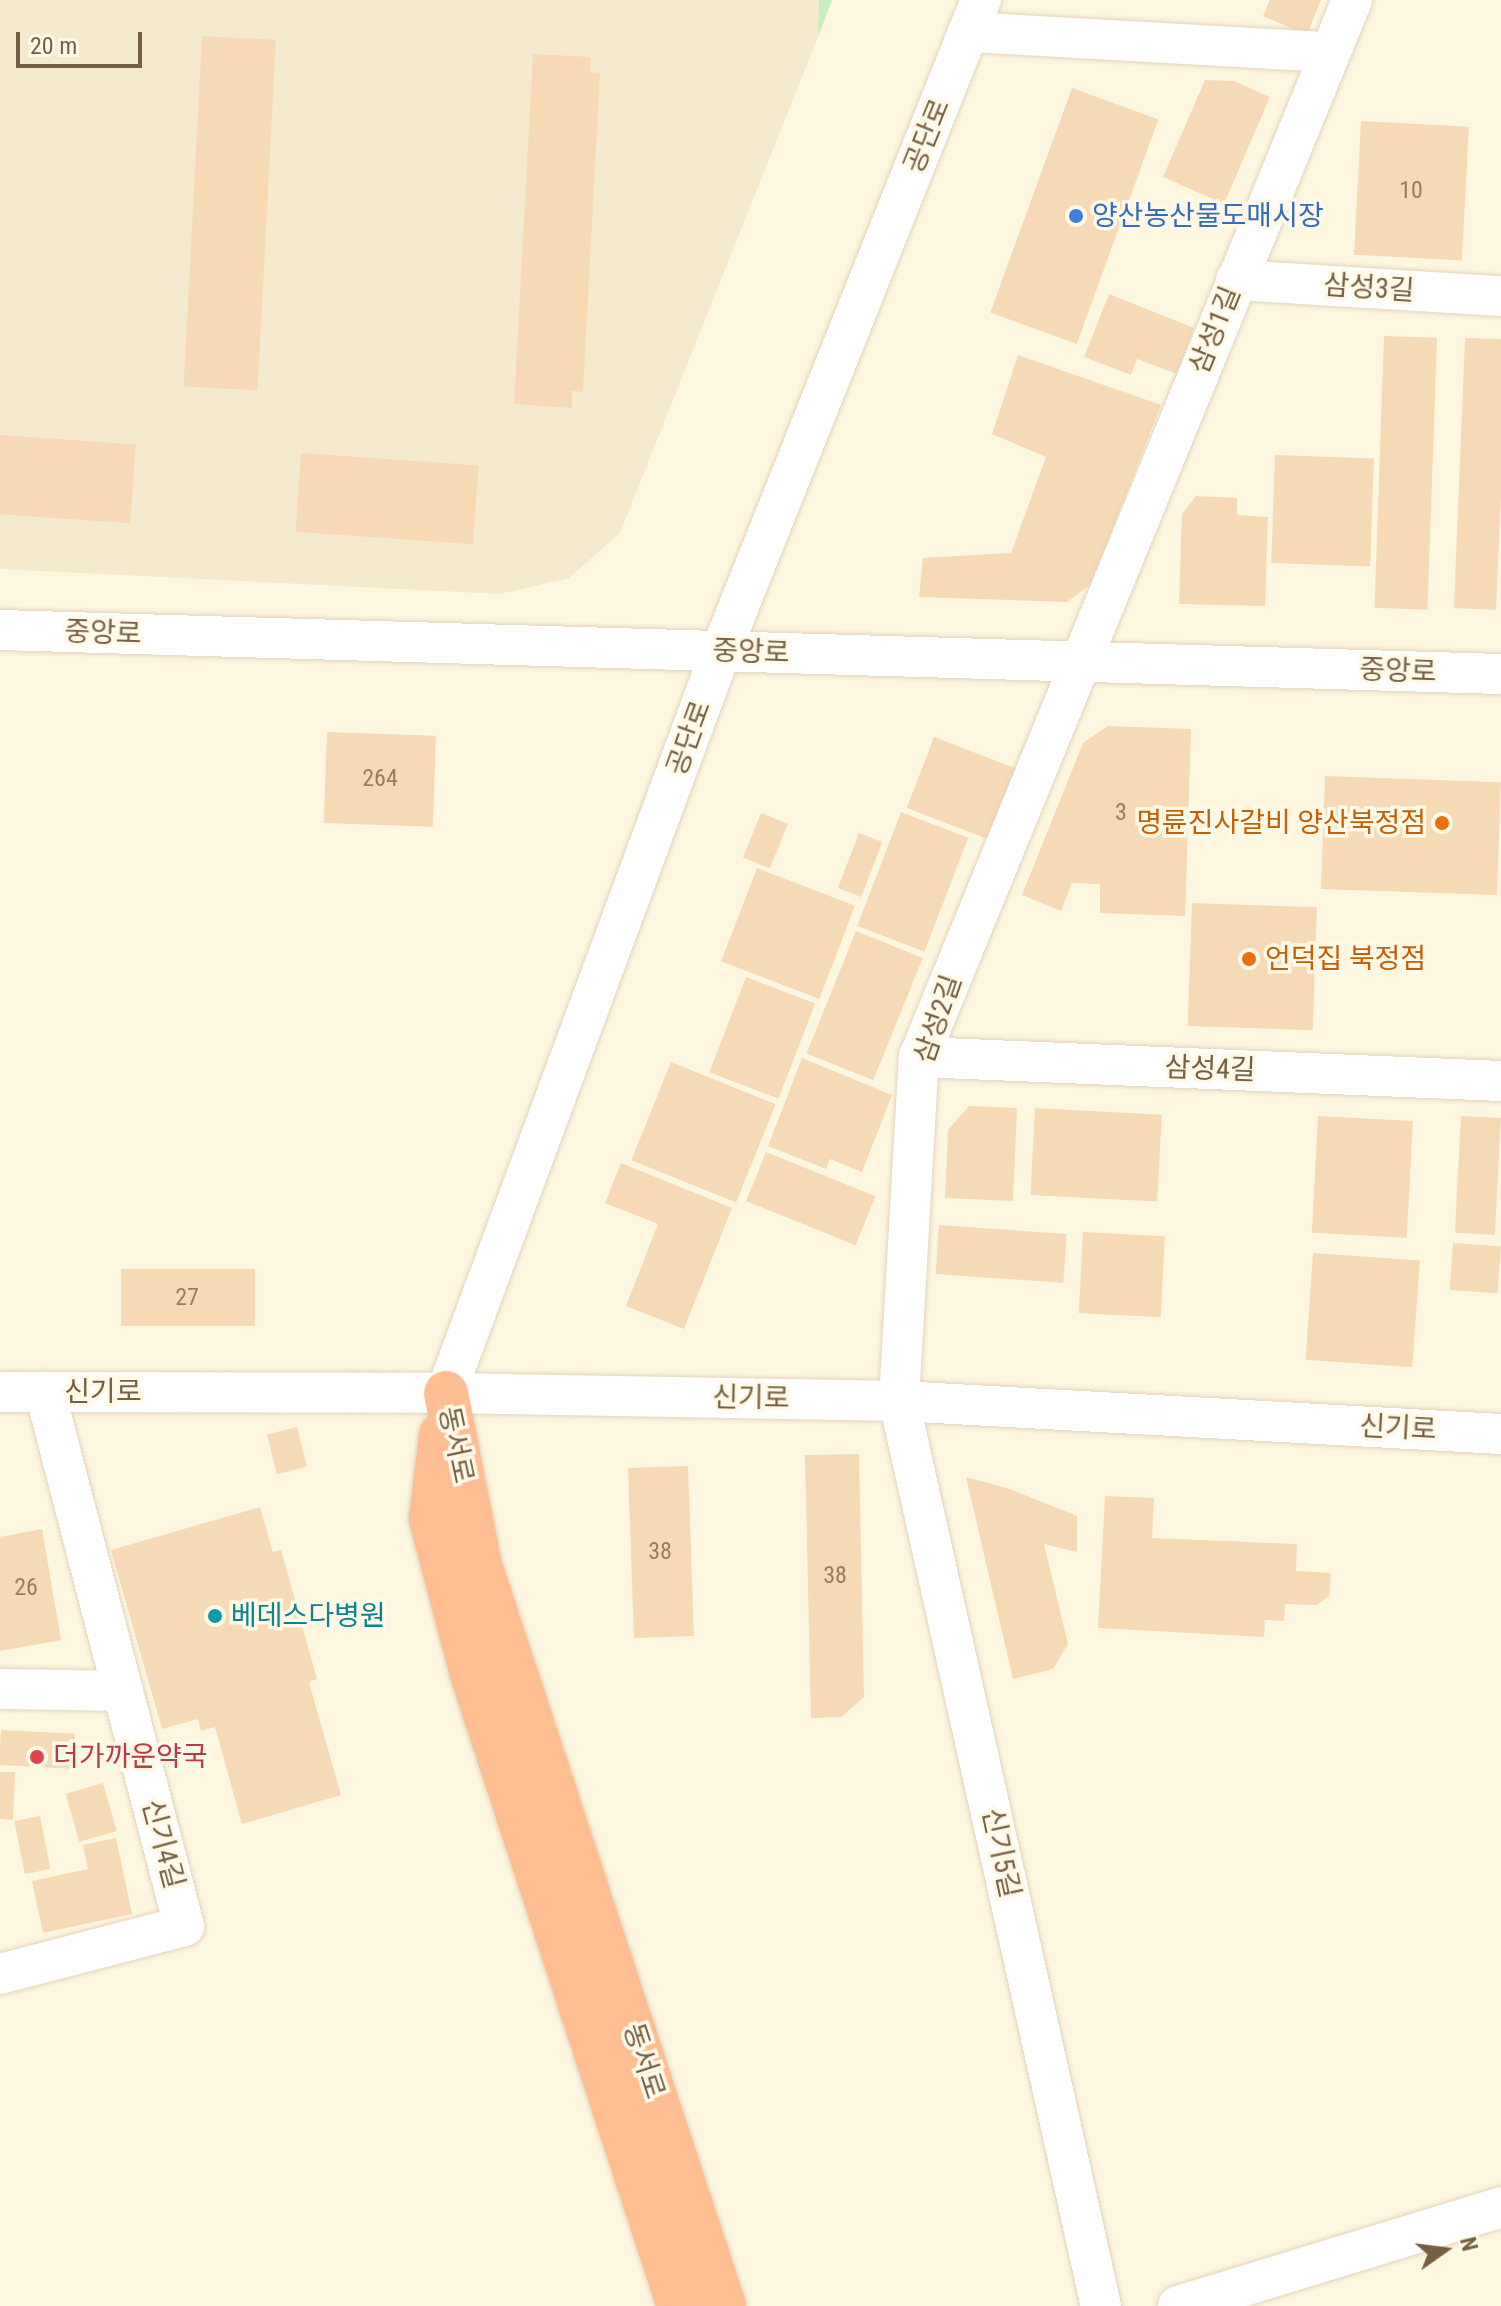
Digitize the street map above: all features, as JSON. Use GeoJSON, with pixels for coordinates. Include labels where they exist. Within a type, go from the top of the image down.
{"type":"FeatureCollection","features":[{"type":"Feature","properties":{"kind":"highway","name":"동서로"},"geometry":{"type":"LineString","coordinates":[[446,1393],[431,1519],[472,1674],[679,2306]]}},
{"type":"Feature","properties":{"kind":"highway","name":"동서로"},"geometry":{"type":"LineString","coordinates":[[446,1393],[480,1566],[724,2306]]}},
{"type":"Feature","properties":{"kind":"street","name":"삼성1길"},"geometry":{"type":"LineString","coordinates":[[1080,661],[1352,0]]}},
{"type":"Feature","properties":{"kind":"street"},"geometry":{"type":"LineString","coordinates":[[974,16],[1330,52]]}},
{"type":"Feature","properties":{"kind":"street","name":"공단로"},"geometry":{"type":"LineString","coordinates":[[446,1393],[721,651],[974,16]]}},
{"type":"Feature","properties":{"kind":"street","name":"삼성3길"},"geometry":{"type":"LineString","coordinates":[[1236,280],[1501,296]]}},
{"type":"Feature","properties":{"kind":"street","name":"중앙로"},"geometry":{"type":"LineString","coordinates":[[0,630],[1501,674]]}},
{"type":"Feature","properties":{"kind":"street","name":"삼성2길"},"geometry":{"type":"LineString","coordinates":[[899,1401],[919,1057],[1080,661]]}},
{"type":"Feature","properties":{"kind":"street","name":"삼성4길"},"geometry":{"type":"LineString","coordinates":[[919,1057],[1501,1081]]}},
{"type":"Feature","properties":{"kind":"street","name":"신기로"},"geometry":{"type":"LineString","coordinates":[[0,1392],[446,1393],[899,1401],[1501,1434]]}},
{"type":"Feature","properties":{"kind":"street","name":"신기4길"},"geometry":{"type":"LineString","coordinates":[[0,1974],[184,1926],[45,1392]]}},
{"type":"Feature","properties":{"kind":"street","name":"신기5길"},"geometry":{"type":"LineString","coordinates":[[899,1401],[1101,2306]]}},
{"type":"Feature","properties":{"kind":"street"},"geometry":{"type":"LineString","coordinates":[[0,1689],[123,1691]]}},
{"type":"Feature","properties":{"kind":"street"},"geometry":{"type":"LineString","coordinates":[[1178,2306],[1501,2207]]}},
{"type":"Feature","properties":{"kind":"shaded area"},"geometry":{"type":"Polygon","coordinates":[[[0,0],[819,0],[818,37],[620,533],[569,578],[500,594],[0,569],[0,0]]]}},
{"type":"Feature","properties":{"kind":"green space"},"geometry":{"type":"Polygon","coordinates":[[[819,0],[832,0],[818,37],[819,0]]]}},
{"type":"Feature","properties":{"kind":"building"},"geometry":{"type":"Polygon","coordinates":[[[1270,0],[1321,0],[1307,35],[1263,16],[1270,0]]]}},
{"type":"Feature","properties":{"kind":"building"},"geometry":{"type":"Polygon","coordinates":[[[202,36],[276,40],[258,390],[184,387],[202,36]]]}},
{"type":"Feature","properties":{"kind":"building"},"geometry":{"type":"Polygon","coordinates":[[[533,54],[591,57],[590,72],[600,73],[583,392],[572,391],[572,408],[514,404],[533,54]]]}},
{"type":"Feature","properties":{"kind":"building"},"geometry":{"type":"Polygon","coordinates":[[[1205,80],[1234,81],[1270,97],[1224,204],[1163,177],[1205,80]]]}},
{"type":"Feature","properties":{"kind":"building","name":"양산농산물도매시장"},"geometry":{"type":"Polygon","coordinates":[[[1072,88],[1158,119],[1077,344],[990,313],[1072,88]]]}},
{"type":"Feature","properties":{"kind":"building"},"geometry":{"type":"Polygon","coordinates":[[[1361,121],[1469,127],[1462,260],[1354,255],[1361,121]]]}},
{"type":"Feature","properties":{"kind":"building"},"geometry":{"type":"Polygon","coordinates":[[[1109,294],[1194,328],[1177,374],[1137,359],[1131,375],[1084,357],[1109,294]]]}},
{"type":"Feature","properties":{"kind":"building"},"geometry":{"type":"Polygon","coordinates":[[[1384,336],[1437,338],[1427,610],[1375,608],[1384,336]]]}},
{"type":"Feature","properties":{"kind":"building"},"geometry":{"type":"Polygon","coordinates":[[[1465,338],[1501,339],[1501,496],[1496,610],[1454,608],[1465,338]]]}},
{"type":"Feature","properties":{"kind":"building"},"geometry":{"type":"Polygon","coordinates":[[[1018,355],[1161,405],[1091,584],[1067,602],[919,597],[923,558],[1011,553],[1046,457],[992,434],[1018,355]]]}},
{"type":"Feature","properties":{"kind":"building"},"geometry":{"type":"Polygon","coordinates":[[[0,435],[136,444],[130,523],[0,514],[0,435]]]}},
{"type":"Feature","properties":{"kind":"building"},"geometry":{"type":"Polygon","coordinates":[[[301,453],[479,465],[473,544],[295,532],[301,453]]]}},
{"type":"Feature","properties":{"kind":"building"},"geometry":{"type":"Polygon","coordinates":[[[1275,455],[1374,458],[1370,566],[1271,563],[1275,455]]]}},
{"type":"Feature","properties":{"kind":"building"},"geometry":{"type":"Polygon","coordinates":[[[1196,496],[1237,498],[1237,515],[1268,517],[1265,606],[1179,604],[1182,514],[1196,496]]]}},
{"type":"Feature","properties":{"kind":"building"},"geometry":{"type":"Polygon","coordinates":[[[1108,726],[1191,729],[1185,916],[1100,913],[1100,884],[1072,883],[1061,911],[1022,895],[1083,743],[1108,726]]]}},
{"type":"Feature","properties":{"kind":"building"},"geometry":{"type":"Polygon","coordinates":[[[327,732],[436,736],[433,827],[324,823],[327,732]]]}},
{"type":"Feature","properties":{"kind":"building"},"geometry":{"type":"Polygon","coordinates":[[[934,737],[1021,770],[994,841],[907,808],[934,737]]]}},
{"type":"Feature","properties":{"kind":"building"},"geometry":{"type":"Polygon","coordinates":[[[1325,776],[1501,782],[1497,895],[1321,889],[1325,776]]]}},
{"type":"Feature","properties":{"kind":"building"},"geometry":{"type":"Polygon","coordinates":[[[901,812],[968,838],[924,952],[857,926],[901,812]]]}},
{"type":"Feature","properties":{"kind":"building"},"geometry":{"type":"Polygon","coordinates":[[[761,813],[788,824],[770,868],[743,858],[761,813]]]}},
{"type":"Feature","properties":{"kind":"building"},"geometry":{"type":"Polygon","coordinates":[[[859,833],[882,842],[861,897],[838,888],[859,833]]]}},
{"type":"Feature","properties":{"kind":"building"},"geometry":{"type":"Polygon","coordinates":[[[757,868],[855,906],[819,999],[721,961],[757,868]]]}},
{"type":"Feature","properties":{"kind":"building"},"geometry":{"type":"Polygon","coordinates":[[[1192,903],[1317,907],[1313,1030],[1188,1026],[1192,903]]]}},
{"type":"Feature","properties":{"kind":"building"},"geometry":{"type":"Polygon","coordinates":[[[856,931],[923,958],[873,1080],[807,1053],[856,931]]]}},
{"type":"Feature","properties":{"kind":"building"},"geometry":{"type":"Polygon","coordinates":[[[746,977],[815,1004],[779,1099],[709,1072],[746,977]]]}},
{"type":"Feature","properties":{"kind":"building"},"geometry":{"type":"Polygon","coordinates":[[[802,1058],[892,1095],[862,1172],[830,1159],[826,1169],[768,1146],[802,1058]]]}},
{"type":"Feature","properties":{"kind":"building"},"geometry":{"type":"Polygon","coordinates":[[[671,1062],[776,1104],[736,1203],[631,1160],[671,1062]]]}},
{"type":"Feature","properties":{"kind":"building"},"geometry":{"type":"Polygon","coordinates":[[[969,1106],[1017,1108],[1013,1201],[945,1198],[948,1130],[969,1106]]]}},
{"type":"Feature","properties":{"kind":"building"},"geometry":{"type":"Polygon","coordinates":[[[1035,1108],[1162,1115],[1157,1202],[1030,1195],[1035,1108]]]}},
{"type":"Feature","properties":{"kind":"building"},"geometry":{"type":"Polygon","coordinates":[[[1318,1116],[1413,1121],[1407,1238],[1312,1233],[1318,1116]]]}},
{"type":"Feature","properties":{"kind":"building"},"geometry":{"type":"Polygon","coordinates":[[[1461,1116],[1501,1118],[1495,1235],[1455,1233],[1461,1116]]]}},
{"type":"Feature","properties":{"kind":"building"},"geometry":{"type":"Polygon","coordinates":[[[766,1152],[875,1196],[856,1245],[746,1201],[766,1152]]]}},
{"type":"Feature","properties":{"kind":"building"},"geometry":{"type":"Polygon","coordinates":[[[621,1163],[732,1208],[684,1329],[626,1306],[658,1224],[605,1203],[621,1163]]]}},
{"type":"Feature","properties":{"kind":"building"},"geometry":{"type":"Polygon","coordinates":[[[939,1225],[1067,1234],[1063,1283],[936,1274],[939,1225]]]}},
{"type":"Feature","properties":{"kind":"building"},"geometry":{"type":"Polygon","coordinates":[[[1083,1232],[1165,1236],[1161,1317],[1079,1313],[1083,1232]]]}},
{"type":"Feature","properties":{"kind":"building"},"geometry":{"type":"Polygon","coordinates":[[[1453,1243],[1501,1246],[1498,1293],[1450,1290],[1453,1243]]]}},
{"type":"Feature","properties":{"kind":"building"},"geometry":{"type":"Polygon","coordinates":[[[1313,1253],[1420,1260],[1412,1367],[1306,1360],[1313,1253]]]}},
{"type":"Feature","properties":{"kind":"building"},"geometry":{"type":"Polygon","coordinates":[[[121,1269],[255,1269],[255,1326],[121,1326],[121,1269]]]}},
{"type":"Feature","properties":{"kind":"building"},"geometry":{"type":"Polygon","coordinates":[[[297,1427],[307,1467],[277,1474],[267,1434],[297,1427]]]}},
{"type":"Feature","properties":{"kind":"building"},"geometry":{"type":"Polygon","coordinates":[[[859,1454],[864,1697],[841,1717],[811,1718],[805,1455],[859,1454]]]}},
{"type":"Feature","properties":{"kind":"building"},"geometry":{"type":"Polygon","coordinates":[[[688,1466],[694,1636],[634,1638],[628,1468],[688,1466]]]}},
{"type":"Feature","properties":{"kind":"building"},"geometry":{"type":"Polygon","coordinates":[[[966,1477],[1010,1489],[1077,1516],[1077,1552],[1044,1544],[1068,1644],[1053,1669],[1013,1679],[966,1477]]]}},
{"type":"Feature","properties":{"kind":"building"},"geometry":{"type":"Polygon","coordinates":[[[1105,1496],[1154,1498],[1152,1538],[1297,1544],[1296,1571],[1331,1573],[1329,1596],[1317,1605],[1285,1604],[1284,1621],[1265,1620],[1264,1637],[1098,1628],[1105,1496]]]}},
{"type":"Feature","properties":{"kind":"building","name":"베데스다병원"},"geometry":{"type":"Polygon","coordinates":[[[260,1507],[273,1552],[281,1550],[317,1679],[309,1682],[341,1795],[242,1824],[215,1727],[201,1731],[198,1719],[162,1729],[111,1550],[260,1507]]]}},
{"type":"Feature","properties":{"kind":"building"},"geometry":{"type":"Polygon","coordinates":[[[42,1529],[61,1640],[0,1651],[0,1537],[42,1529]]]}},
{"type":"Feature","properties":{"kind":"building","name":"더가까운약국"},"geometry":{"type":"Polygon","coordinates":[[[1,1730],[75,1734],[73,1769],[0,1765],[1,1730]]]}},
{"type":"Feature","properties":{"kind":"building"},"geometry":{"type":"Polygon","coordinates":[[[0,1772],[15,1772],[13,1820],[0,1819],[0,1772]]]}},
{"type":"Feature","properties":{"kind":"building"},"geometry":{"type":"Polygon","coordinates":[[[103,1783],[117,1831],[79,1842],[66,1794],[103,1783]]]}},
{"type":"Feature","properties":{"kind":"building"},"geometry":{"type":"Polygon","coordinates":[[[40,1816],[50,1869],[25,1874],[14,1821],[40,1816]]]}},
{"type":"Feature","properties":{"kind":"building"},"geometry":{"type":"Polygon","coordinates":[[[116,1838],[132,1914],[43,1933],[32,1881],[88,1869],[83,1845],[116,1838]]]}},
{"type":"Feature","properties":{"kind":"place","name":"양산농산물도매시장"},"geometry":{"type":"Point","coordinates":[1076,216]}},
{"type":"Feature","properties":{"kind":"place","name":"명륜진사갈비 양산북정점"},"geometry":{"type":"Point","coordinates":[1442,823]}},
{"type":"Feature","properties":{"kind":"place","name":"언덕집 북정점"},"geometry":{"type":"Point","coordinates":[1249,959]}},
{"type":"Feature","properties":{"kind":"place","name":"베데스다병원"},"geometry":{"type":"Point","coordinates":[215,1616]}},
{"type":"Feature","properties":{"kind":"place","name":"더가까운약국"},"geometry":{"type":"Point","coordinates":[37,1757]}}]}
